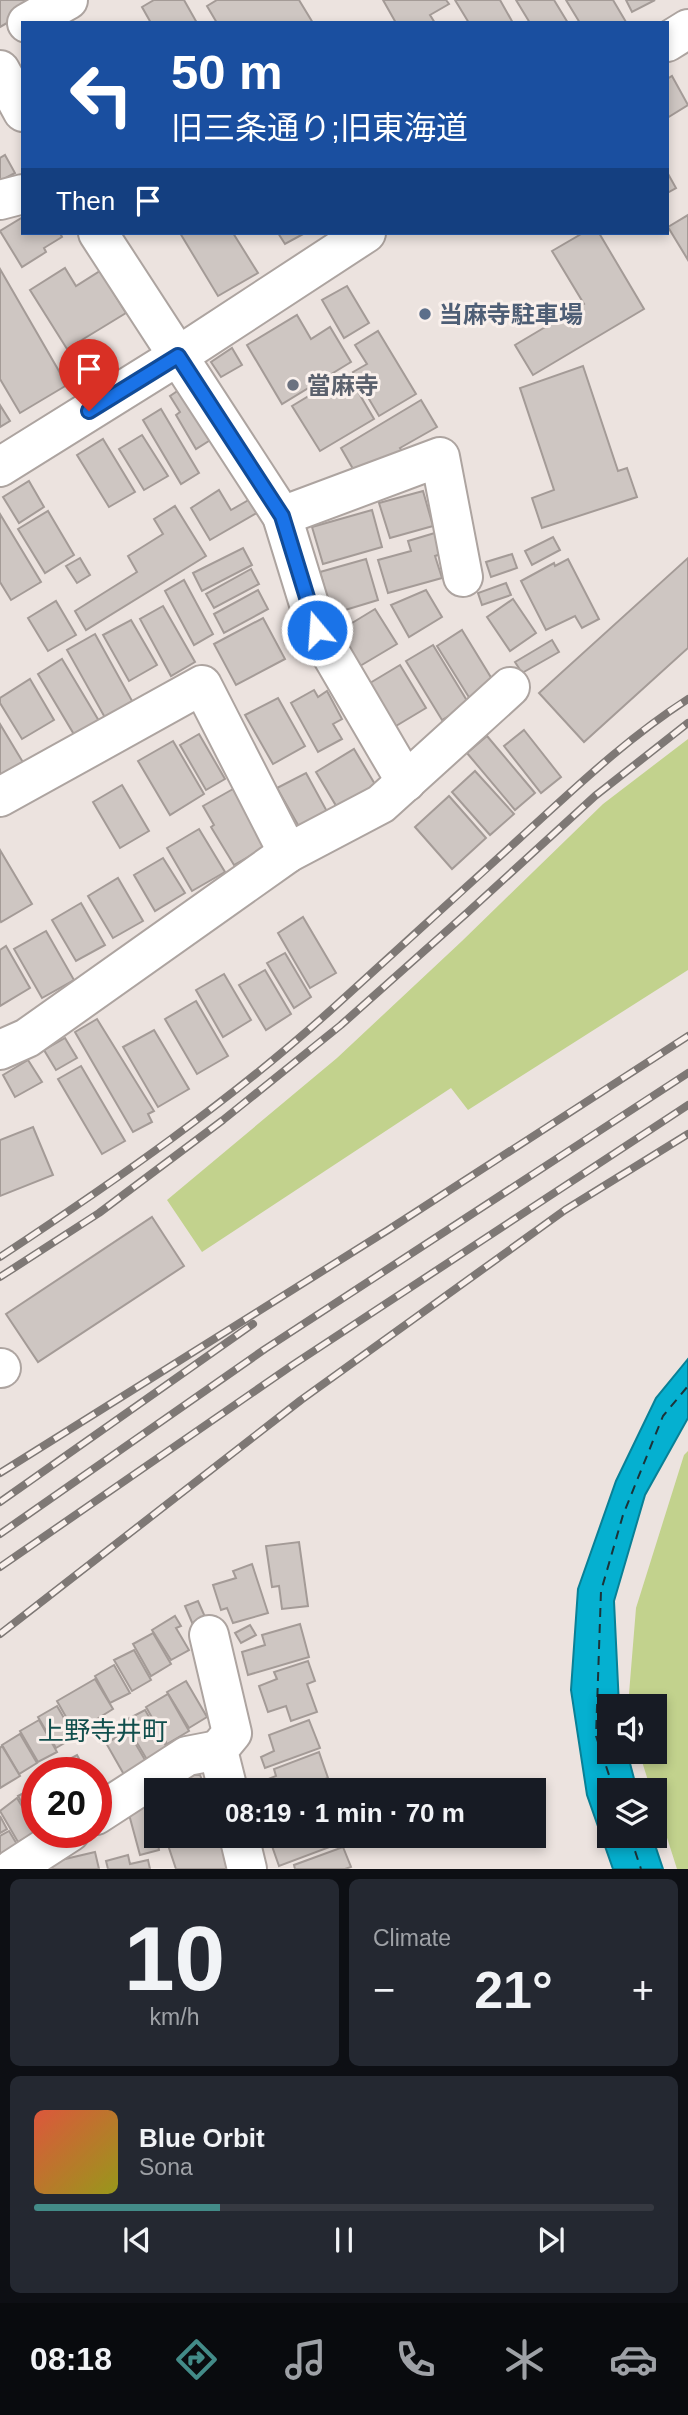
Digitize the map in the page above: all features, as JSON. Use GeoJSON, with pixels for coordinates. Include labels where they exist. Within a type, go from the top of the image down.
{"type":"FeatureCollection","features":[{"type":"Feature","properties":{"kind":"street"},"geometry":{"type":"LineString","coordinates":[[30,21],[68,0]]}},
{"type":"Feature","properties":{"kind":"street"},"geometry":{"type":"LineString","coordinates":[[0,37],[21,26]]}},
{"type":"Feature","properties":{"kind":"street"},"geometry":{"type":"LineString","coordinates":[[669,41],[688,29]]}},
{"type":"Feature","properties":{"kind":"street"},"geometry":{"type":"LineString","coordinates":[[0,70],[21,108]]}},
{"type":"Feature","properties":{"kind":"street"},"geometry":{"type":"LineString","coordinates":[[0,200],[21,195]]}},
{"type":"Feature","properties":{"kind":"street"},"geometry":{"type":"LineString","coordinates":[[99,235],[282,516],[317,630],[406,782]]}},
{"type":"Feature","properties":{"kind":"street"},"geometry":{"type":"LineString","coordinates":[[0,467],[178,356],[363,235]]}},
{"type":"Feature","properties":{"kind":"street"},"geometry":{"type":"LineString","coordinates":[[282,516],[440,457],[463,577]]}},
{"type":"Feature","properties":{"kind":"street"},"geometry":{"type":"LineString","coordinates":[[0,797],[202,685],[288,853]]}},
{"type":"Feature","properties":{"kind":"street"},"geometry":{"type":"LineString","coordinates":[[0,1050],[27,1038],[288,853],[381,804],[510,687]]}},
{"type":"Feature","properties":{"kind":"street"},"geometry":{"type":"LineString","coordinates":[[112,1805],[187,1756],[218,1750],[232,1733],[209,1634]]}},
{"type":"Feature","properties":{"kind":"street"},"geometry":{"type":"LineString","coordinates":[[218,1750],[225,1778]]}},
{"type":"Feature","properties":{"kind":"street"},"geometry":{"type":"LineString","coordinates":[[13,1869],[45,1848]]}},
{"type":"Feature","properties":{"kind":"street"},"geometry":{"type":"LineString","coordinates":[[242,1848],[247,1869]]}},
{"type":"Feature","properties":{"kind":"green space"},"geometry":{"type":"Polygon","coordinates":[[[688,739],[688,970],[468,1110],[451,1088],[202,1252],[167,1200],[337,1058],[603,804],[688,739]]]}},
{"type":"Feature","properties":{"kind":"green space"},"geometry":{"type":"Polygon","coordinates":[[[688,1451],[688,1869],[677,1869],[667,1838],[667,1778],[647,1778],[643,1764],[667,1764],[667,1694],[629,1694],[636,1608],[684,1455],[688,1451]]]}},
{"type":"Feature","properties":{"kind":"water"},"geometry":{"type":"Polygon","coordinates":[[[688,1359],[688,1418],[645,1495],[614,1601],[618,1694],[597,1694],[597,1764],[630,1764],[634,1778],[597,1778],[597,1823],[587,1795],[571,1690],[578,1589],[616,1481],[656,1398],[688,1359]]]}},
{"type":"Feature","properties":{"kind":"water"},"geometry":{"type":"Polygon","coordinates":[[[606,1848],[656,1848],[663,1869],[613,1869],[606,1848]]]}},
{"type":"Feature","properties":{"kind":"building"},"geometry":{"type":"Polygon","coordinates":[[[0,0],[47,0],[0,27],[0,0]]]}},
{"type":"Feature","properties":{"kind":"building"},"geometry":{"type":"Polygon","coordinates":[[[154,0],[184,0],[196,21],[150,21],[142,7],[154,0]]]}},
{"type":"Feature","properties":{"kind":"building"},"geometry":{"type":"Polygon","coordinates":[[[217,0],[299,0],[312,21],[216,21],[207,6],[217,0]]]}},
{"type":"Feature","properties":{"kind":"building"},"geometry":{"type":"Polygon","coordinates":[[[383,0],[446,0],[449,4],[430,15],[434,21],[395,21],[383,0]]]}},
{"type":"Feature","properties":{"kind":"building"},"geometry":{"type":"Polygon","coordinates":[[[455,0],[500,0],[512,21],[468,21],[455,0]]]}},
{"type":"Feature","properties":{"kind":"building"},"geometry":{"type":"Polygon","coordinates":[[[516,0],[554,0],[567,21],[529,21],[516,0]]]}},
{"type":"Feature","properties":{"kind":"building"},"geometry":{"type":"Polygon","coordinates":[[[566,0],[613,0],[625,21],[579,21],[566,0]]]}},
{"type":"Feature","properties":{"kind":"building"},"geometry":{"type":"Polygon","coordinates":[[[626,0],[655,0],[632,12],[626,0]]]}},
{"type":"Feature","properties":{"kind":"building"},"geometry":{"type":"Polygon","coordinates":[[[672,76],[688,105],[669,117],[669,78],[672,76]]]}},
{"type":"Feature","properties":{"kind":"building"},"geometry":{"type":"Polygon","coordinates":[[[5,155],[15,173],[0,181],[0,158],[5,155]]]}},
{"type":"Feature","properties":{"kind":"building"},"geometry":{"type":"Polygon","coordinates":[[[669,176],[676,188],[669,192],[669,176]]]}},
{"type":"Feature","properties":{"kind":"building"},"geometry":{"type":"Polygon","coordinates":[[[688,215],[688,260],[669,229],[688,215]]]}},
{"type":"Feature","properties":{"kind":"building"},"geometry":{"type":"Polygon","coordinates":[[[21,218],[21,235],[62,237],[44,248],[46,252],[22,267],[0,231],[21,218]]]}},
{"type":"Feature","properties":{"kind":"building"},"geometry":{"type":"Polygon","coordinates":[[[181,235],[234,235],[258,273],[218,296],[181,235]]]}},
{"type":"Feature","properties":{"kind":"building"},"geometry":{"type":"Polygon","coordinates":[[[279,235],[301,235],[285,244],[279,235]]]}},
{"type":"Feature","properties":{"kind":"building"},"geometry":{"type":"Polygon","coordinates":[[[580,235],[600,235],[644,309],[533,375],[515,345],[584,304],[552,251],[580,235]]]}},
{"type":"Feature","properties":{"kind":"building"},"geometry":{"type":"Polygon","coordinates":[[[65,268],[76,286],[100,271],[126,313],[67,349],[30,290],[65,268]]]}},
{"type":"Feature","properties":{"kind":"building"},"geometry":{"type":"Polygon","coordinates":[[[0,269],[67,385],[20,413],[0,379],[0,269]]]}},
{"type":"Feature","properties":{"kind":"building"},"geometry":{"type":"Polygon","coordinates":[[[347,286],[369,323],[344,338],[322,300],[347,286]]]}},
{"type":"Feature","properties":{"kind":"building"},"geometry":{"type":"Polygon","coordinates":[[[297,315],[311,339],[330,327],[351,362],[282,404],[247,345],[297,315]]]}},
{"type":"Feature","properties":{"kind":"building"},"geometry":{"type":"Polygon","coordinates":[[[378,331],[416,394],[379,416],[353,372],[367,364],[355,345],[378,331]]]}},
{"type":"Feature","properties":{"kind":"building"},"geometry":{"type":"Polygon","coordinates":[[[232,348],[242,365],[221,377],[211,362],[232,348]]]}},
{"type":"Feature","properties":{"kind":"building"},"geometry":{"type":"Polygon","coordinates":[[[583,366],[618,471],[627,468],[637,497],[542,528],[532,498],[554,490],[520,388],[583,366]]]}},
{"type":"Feature","properties":{"kind":"building"},"geometry":{"type":"Polygon","coordinates":[[[347,373],[374,419],[320,451],[292,406],[347,373]]]}},
{"type":"Feature","properties":{"kind":"building"},"geometry":{"type":"Polygon","coordinates":[[[182,388],[212,439],[196,449],[176,415],[180,412],[170,396],[182,388]]]}},
{"type":"Feature","properties":{"kind":"building"},"geometry":{"type":"Polygon","coordinates":[[[421,400],[437,427],[400,448],[404,454],[360,481],[341,448],[421,400]]]}},
{"type":"Feature","properties":{"kind":"building"},"geometry":{"type":"Polygon","coordinates":[[[0,405],[10,421],[0,427],[0,405]]]}},
{"type":"Feature","properties":{"kind":"building"},"geometry":{"type":"Polygon","coordinates":[[[161,409],[199,473],[181,484],[143,420],[161,409]]]}},
{"type":"Feature","properties":{"kind":"building"},"geometry":{"type":"Polygon","coordinates":[[[142,435],[168,476],[144,490],[119,449],[142,435]]]}},
{"type":"Feature","properties":{"kind":"building"},"geometry":{"type":"Polygon","coordinates":[[[103,439],[135,492],[109,507],[77,455],[103,439]]]}},
{"type":"Feature","properties":{"kind":"building"},"geometry":{"type":"Polygon","coordinates":[[[29,481],[44,507],[19,523],[3,497],[29,481]]]}},
{"type":"Feature","properties":{"kind":"building"},"geometry":{"type":"Polygon","coordinates":[[[219,490],[231,510],[252,498],[260,511],[210,540],[191,508],[219,490]]]}},
{"type":"Feature","properties":{"kind":"building"},"geometry":{"type":"Polygon","coordinates":[[[423,491],[433,526],[390,538],[379,503],[423,491]]]}},
{"type":"Feature","properties":{"kind":"building"},"geometry":{"type":"Polygon","coordinates":[[[175,506],[206,556],[86,630],[75,611],[137,572],[128,556],[163,534],[154,519],[175,506]]]}},
{"type":"Feature","properties":{"kind":"building"},"geometry":{"type":"Polygon","coordinates":[[[372,510],[382,547],[323,564],[312,527],[372,510]]]}},
{"type":"Feature","properties":{"kind":"building"},"geometry":{"type":"Polygon","coordinates":[[[48,511],[74,555],[45,573],[18,529],[48,511]]]}},
{"type":"Feature","properties":{"kind":"building"},"geometry":{"type":"Polygon","coordinates":[[[0,514],[41,582],[11,600],[0,582],[0,514]]]}},
{"type":"Feature","properties":{"kind":"building"},"geometry":{"type":"Polygon","coordinates":[[[438,532],[444,553],[435,556],[442,578],[388,593],[378,560],[411,551],[408,541],[438,532]]]}},
{"type":"Feature","properties":{"kind":"building"},"geometry":{"type":"Polygon","coordinates":[[[553,537],[560,550],[532,565],[525,551],[553,537]]]}},
{"type":"Feature","properties":{"kind":"building"},"geometry":{"type":"Polygon","coordinates":[[[243,548],[252,565],[202,591],[193,573],[243,548]]]}},
{"type":"Feature","properties":{"kind":"building"},"geometry":{"type":"Polygon","coordinates":[[[512,554],[517,568],[491,577],[486,562],[512,554]]]}},
{"type":"Feature","properties":{"kind":"building"},"geometry":{"type":"Polygon","coordinates":[[[80,558],[90,575],[77,583],[66,566],[80,558]]]}},
{"type":"Feature","properties":{"kind":"building"},"geometry":{"type":"Polygon","coordinates":[[[688,558],[688,648],[584,742],[539,693],[688,558]]]}},
{"type":"Feature","properties":{"kind":"building"},"geometry":{"type":"Polygon","coordinates":[[[366,559],[378,600],[332,614],[320,572],[366,559]]]}},
{"type":"Feature","properties":{"kind":"building"},"geometry":{"type":"Polygon","coordinates":[[[568,559],[599,619],[582,628],[575,616],[546,630],[521,581],[554,563],[555,566],[568,559]]]}},
{"type":"Feature","properties":{"kind":"building"},"geometry":{"type":"Polygon","coordinates":[[[251,569],[259,584],[214,608],[206,594],[251,569]]]}},
{"type":"Feature","properties":{"kind":"building"},"geometry":{"type":"Polygon","coordinates":[[[184,580],[213,634],[194,645],[165,591],[184,580]]]}},
{"type":"Feature","properties":{"kind":"building"},"geometry":{"type":"Polygon","coordinates":[[[506,583],[511,595],[482,605],[478,593],[506,583]]]}},
{"type":"Feature","properties":{"kind":"building"},"geometry":{"type":"Polygon","coordinates":[[[258,590],[268,609],[224,633],[214,614],[258,590]]]}},
{"type":"Feature","properties":{"kind":"building"},"geometry":{"type":"Polygon","coordinates":[[[426,590],[442,617],[409,637],[391,605],[426,590]]]}},
{"type":"Feature","properties":{"kind":"building"},"geometry":{"type":"Polygon","coordinates":[[[513,599],[536,633],[510,651],[487,617],[513,599]]]}},
{"type":"Feature","properties":{"kind":"building"},"geometry":{"type":"Polygon","coordinates":[[[56,601],[76,635],[48,651],[28,618],[56,601]]]}},
{"type":"Feature","properties":{"kind":"building"},"geometry":{"type":"Polygon","coordinates":[[[163,606],[195,662],[171,676],[140,619],[163,606]]]}},
{"type":"Feature","properties":{"kind":"building"},"geometry":{"type":"Polygon","coordinates":[[[375,609],[397,644],[355,669],[334,634],[375,609]]]}},
{"type":"Feature","properties":{"kind":"building"},"geometry":{"type":"Polygon","coordinates":[[[263,618],[285,659],[236,685],[214,644],[263,618]]]}},
{"type":"Feature","properties":{"kind":"building"},"geometry":{"type":"Polygon","coordinates":[[[131,620],[157,665],[129,681],[103,635],[131,620]]]}},
{"type":"Feature","properties":{"kind":"building"},"geometry":{"type":"Polygon","coordinates":[[[462,630],[495,684],[470,699],[437,646],[462,630]]]}},
{"type":"Feature","properties":{"kind":"building"},"geometry":{"type":"Polygon","coordinates":[[[95,634],[136,708],[108,723],[67,650],[95,634]]]}},
{"type":"Feature","properties":{"kind":"building"},"geometry":{"type":"Polygon","coordinates":[[[552,640],[559,652],[522,673],[515,662],[552,640]]]}},
{"type":"Feature","properties":{"kind":"building"},"geometry":{"type":"Polygon","coordinates":[[[433,645],[469,704],[442,720],[406,661],[433,645]]]}},
{"type":"Feature","properties":{"kind":"building"},"geometry":{"type":"Polygon","coordinates":[[[62,659],[99,721],[75,736],[38,674],[62,659]]]}},
{"type":"Feature","properties":{"kind":"building"},"geometry":{"type":"Polygon","coordinates":[[[400,665],[426,708],[391,729],[365,686],[400,665]]]}},
{"type":"Feature","properties":{"kind":"building"},"geometry":{"type":"Polygon","coordinates":[[[30,679],[54,720],[22,739],[0,703],[0,698],[30,679]]]}},
{"type":"Feature","properties":{"kind":"building"},"geometry":{"type":"Polygon","coordinates":[[[314,690],[318,697],[327,691],[342,719],[333,724],[342,739],[318,752],[291,703],[314,690]]]}},
{"type":"Feature","properties":{"kind":"building"},"geometry":{"type":"Polygon","coordinates":[[[278,698],[305,746],[273,764],[245,715],[278,698]]]}},
{"type":"Feature","properties":{"kind":"building"},"geometry":{"type":"Polygon","coordinates":[[[0,724],[24,764],[0,778],[0,724]]]}},
{"type":"Feature","properties":{"kind":"building"},"geometry":{"type":"Polygon","coordinates":[[[524,730],[561,777],[541,793],[504,746],[524,730]]]}},
{"type":"Feature","properties":{"kind":"building"},"geometry":{"type":"Polygon","coordinates":[[[199,734],[225,779],[206,790],[180,745],[199,734]]]}},
{"type":"Feature","properties":{"kind":"building"},"geometry":{"type":"Polygon","coordinates":[[[487,736],[535,793],[515,810],[467,753],[487,736]]]}},
{"type":"Feature","properties":{"kind":"building"},"geometry":{"type":"Polygon","coordinates":[[[173,741],[204,794],[170,815],[138,761],[173,741]]]}},
{"type":"Feature","properties":{"kind":"building"},"geometry":{"type":"Polygon","coordinates":[[[354,749],[379,791],[341,814],[316,772],[354,749]]]}},
{"type":"Feature","properties":{"kind":"building"},"geometry":{"type":"Polygon","coordinates":[[[475,771],[514,814],[490,835],[452,792],[475,771]]]}},
{"type":"Feature","properties":{"kind":"building"},"geometry":{"type":"Polygon","coordinates":[[[306,773],[330,817],[302,832],[277,788],[306,773]]]}},
{"type":"Feature","properties":{"kind":"building"},"geometry":{"type":"Polygon","coordinates":[[[122,785],[149,831],[120,848],[93,802],[122,785]]]}},
{"type":"Feature","properties":{"kind":"building"},"geometry":{"type":"Polygon","coordinates":[[[233,789],[266,847],[234,865],[211,827],[214,825],[203,806],[233,789]]]}},
{"type":"Feature","properties":{"kind":"building"},"geometry":{"type":"Polygon","coordinates":[[[449,796],[486,838],[452,869],[415,827],[449,796]]]}},
{"type":"Feature","properties":{"kind":"building"},"geometry":{"type":"Polygon","coordinates":[[[199,829],[225,872],[192,891],[167,848],[199,829]]]}},
{"type":"Feature","properties":{"kind":"building"},"geometry":{"type":"Polygon","coordinates":[[[0,850],[32,904],[1,922],[0,920],[0,850]]]}},
{"type":"Feature","properties":{"kind":"building"},"geometry":{"type":"Polygon","coordinates":[[[163,858],[185,893],[155,911],[134,875],[163,858]]]}},
{"type":"Feature","properties":{"kind":"building"},"geometry":{"type":"Polygon","coordinates":[[[118,878],[143,921],[113,938],[88,896],[118,878]]]}},
{"type":"Feature","properties":{"kind":"building"},"geometry":{"type":"Polygon","coordinates":[[[81,903],[105,945],[76,961],[52,920],[81,903]]]}},
{"type":"Feature","properties":{"kind":"building"},"geometry":{"type":"Polygon","coordinates":[[[303,917],[336,973],[310,988],[278,933],[303,917]]]}},
{"type":"Feature","properties":{"kind":"building"},"geometry":{"type":"Polygon","coordinates":[[[46,931],[74,980],[42,998],[14,949],[46,931]]]}},
{"type":"Feature","properties":{"kind":"building"},"geometry":{"type":"Polygon","coordinates":[[[6,946],[30,988],[0,1006],[0,950],[6,946]]]}},
{"type":"Feature","properties":{"kind":"building"},"geometry":{"type":"Polygon","coordinates":[[[285,953],[311,997],[294,1008],[267,963],[285,953]]]}},
{"type":"Feature","properties":{"kind":"building"},"geometry":{"type":"Polygon","coordinates":[[[265,970],[291,1014],[266,1030],[239,985],[265,970]]]}},
{"type":"Feature","properties":{"kind":"building"},"geometry":{"type":"Polygon","coordinates":[[[224,974],[251,1020],[223,1037],[196,990],[224,974]]]}},
{"type":"Feature","properties":{"kind":"building"},"geometry":{"type":"Polygon","coordinates":[[[196,1001],[228,1056],[197,1074],[165,1019],[196,1001]]]}},
{"type":"Feature","properties":{"kind":"building"},"geometry":{"type":"Polygon","coordinates":[[[97,1019],[154,1111],[148,1114],[152,1122],[133,1132],[75,1032],[97,1019]]]}},
{"type":"Feature","properties":{"kind":"building"},"geometry":{"type":"Polygon","coordinates":[[[154,1030],[189,1089],[158,1107],[123,1047],[154,1030]]]}},
{"type":"Feature","properties":{"kind":"building"},"geometry":{"type":"Polygon","coordinates":[[[65,1038],[77,1058],[56,1070],[44,1050],[65,1038]]]}},
{"type":"Feature","properties":{"kind":"building"},"geometry":{"type":"Polygon","coordinates":[[[28,1060],[42,1082],[15,1097],[3,1075],[28,1060]]]}},
{"type":"Feature","properties":{"kind":"building"},"geometry":{"type":"Polygon","coordinates":[[[81,1066],[125,1141],[102,1154],[58,1079],[81,1066]]]}},
{"type":"Feature","properties":{"kind":"building"},"geometry":{"type":"Polygon","coordinates":[[[33,1127],[53,1175],[0,1196],[0,1140],[33,1127]]]}},
{"type":"Feature","properties":{"kind":"building"},"geometry":{"type":"Polygon","coordinates":[[[152,1217],[184,1266],[38,1362],[6,1314],[152,1217]]]}},
{"type":"Feature","properties":{"kind":"building"},"geometry":{"type":"Polygon","coordinates":[[[299,1542],[308,1606],[282,1609],[279,1586],[272,1587],[266,1546],[299,1542]]]}},
{"type":"Feature","properties":{"kind":"building"},"geometry":{"type":"Polygon","coordinates":[[[252,1564],[268,1613],[233,1623],[227,1608],[221,1610],[213,1585],[236,1578],[233,1571],[252,1564]]]}},
{"type":"Feature","properties":{"kind":"building"},"geometry":{"type":"Polygon","coordinates":[[[198,1601],[209,1626],[196,1632],[185,1606],[198,1601]]]}},
{"type":"Feature","properties":{"kind":"building"},"geometry":{"type":"Polygon","coordinates":[[[175,1616],[181,1626],[176,1628],[189,1650],[171,1660],[152,1630],[175,1616]]]}},
{"type":"Feature","properties":{"kind":"building"},"geometry":{"type":"Polygon","coordinates":[[[300,1624],[309,1657],[248,1675],[242,1652],[265,1645],[262,1635],[300,1624]]]}},
{"type":"Feature","properties":{"kind":"building"},"geometry":{"type":"Polygon","coordinates":[[[250,1625],[256,1635],[241,1643],[235,1633],[250,1625]]]}},
{"type":"Feature","properties":{"kind":"building"},"geometry":{"type":"Polygon","coordinates":[[[153,1633],[171,1664],[151,1676],[133,1644],[153,1633]]]}},
{"type":"Feature","properties":{"kind":"building"},"geometry":{"type":"Polygon","coordinates":[[[134,1650],[151,1680],[132,1691],[114,1660],[134,1650]]]}},
{"type":"Feature","properties":{"kind":"building"},"geometry":{"type":"Polygon","coordinates":[[[308,1661],[315,1681],[307,1684],[317,1712],[291,1721],[286,1706],[268,1712],[259,1686],[277,1679],[274,1672],[308,1661]]]}},
{"type":"Feature","properties":{"kind":"building"},"geometry":{"type":"Polygon","coordinates":[[[114,1665],[130,1693],[110,1703],[95,1676],[114,1665]]]}},
{"type":"Feature","properties":{"kind":"building"},"geometry":{"type":"Polygon","coordinates":[[[95,1679],[113,1709],[97,1719],[102,1727],[79,1740],[57,1701],[95,1679]]]}},
{"type":"Feature","properties":{"kind":"building"},"geometry":{"type":"Polygon","coordinates":[[[186,1681],[207,1717],[189,1728],[167,1692],[186,1681]]]}},
{"type":"Feature","properties":{"kind":"building"},"geometry":{"type":"Polygon","coordinates":[[[168,1694],[189,1731],[167,1744],[146,1707],[168,1694]]]}},
{"type":"Feature","properties":{"kind":"building"},"geometry":{"type":"Polygon","coordinates":[[[57,1706],[75,1737],[56,1748],[38,1717],[57,1706]]]}},
{"type":"Feature","properties":{"kind":"building"},"geometry":{"type":"Polygon","coordinates":[[[145,1710],[169,1751],[149,1763],[124,1721],[145,1710]]]}},
{"type":"Feature","properties":{"kind":"building"},"geometry":{"type":"Polygon","coordinates":[[[39,1720],[57,1752],[48,1757],[35,1757],[20,1731],[39,1720]]]}},
{"type":"Feature","properties":{"kind":"building"},"geometry":{"type":"Polygon","coordinates":[[[309,1720],[320,1748],[265,1768],[261,1757],[274,1751],[269,1735],[309,1720]]]}},
{"type":"Feature","properties":{"kind":"building"},"geometry":{"type":"Polygon","coordinates":[[[128,1731],[148,1765],[126,1778],[106,1743],[128,1731]]]}},
{"type":"Feature","properties":{"kind":"building"},"geometry":{"type":"Polygon","coordinates":[[[20,1734],[33,1757],[21,1757],[19,1774],[2,1745],[20,1734]]]}},
{"type":"Feature","properties":{"kind":"building"},"geometry":{"type":"Polygon","coordinates":[[[2,1746],[20,1776],[0,1788],[0,1748],[2,1746]]]}},
{"type":"Feature","properties":{"kind":"building"},"geometry":{"type":"Polygon","coordinates":[[[319,1752],[328,1778],[271,1778],[276,1776],[274,1769],[319,1752]]]}},
{"type":"Feature","properties":{"kind":"building"},"geometry":{"type":"Polygon","coordinates":[[[200,1775],[201,1778],[176,1778],[200,1775]]]}},
{"type":"Feature","properties":{"kind":"building"},"geometry":{"type":"Polygon","coordinates":[[[17,1798],[21,1805],[21,1840],[18,1842],[0,1811],[17,1798]]]}},
{"type":"Feature","properties":{"kind":"building"},"geometry":{"type":"Polygon","coordinates":[[[144,1800],[144,1848],[159,1850],[140,1855],[127,1807],[144,1800]]]}},
{"type":"Feature","properties":{"kind":"building"},"geometry":{"type":"Polygon","coordinates":[[[0,1816],[7,1829],[0,1833],[0,1816]]]}},
{"type":"Feature","properties":{"kind":"building"},"geometry":{"type":"Polygon","coordinates":[[[9,1831],[21,1851],[0,1863],[0,1836],[9,1831]]]}},
{"type":"Feature","properties":{"kind":"building"},"geometry":{"type":"Polygon","coordinates":[[[169,1848],[222,1848],[229,1869],[176,1869],[169,1848]]]}},
{"type":"Feature","properties":{"kind":"building"},"geometry":{"type":"Polygon","coordinates":[[[273,1848],[327,1848],[279,1866],[273,1848]]]}},
{"type":"Feature","properties":{"kind":"building"},"geometry":{"type":"Polygon","coordinates":[[[343,1848],[351,1867],[295,1869],[294,1865],[343,1848]]]}},
{"type":"Feature","properties":{"kind":"building"},"geometry":{"type":"Polygon","coordinates":[[[95,1852],[99,1869],[50,1869],[48,1863],[95,1852]]]}},
{"type":"Feature","properties":{"kind":"building"},"geometry":{"type":"Polygon","coordinates":[[[128,1855],[130,1864],[148,1860],[150,1869],[108,1869],[106,1861],[128,1855]]]}},
{"type":"Feature","properties":{"kind":"ferry route"},"geometry":{"type":"LineString","coordinates":[[610,1778],[596,1736],[601,1591],[623,1515],[663,1416],[688,1386]]}},
{"type":"Feature","properties":{"kind":"ferry route"},"geometry":{"type":"LineString","coordinates":[[634,1848],[641,1869]]}},
{"type":"Feature","properties":{"kind":"railway"},"geometry":{"type":"LineString","coordinates":[[0,1257],[128,1170],[253,1076],[332,1009],[601,765],[688,699]]}},
{"type":"Feature","properties":{"kind":"railway"},"geometry":{"type":"LineString","coordinates":[[0,1277],[99,1213],[223,1120],[341,1025],[595,796],[688,723]]}},
{"type":"Feature","properties":{"kind":"railway"},"geometry":{"type":"LineString","coordinates":[[0,1473],[388,1230],[688,1036]]}},
{"type":"Feature","properties":{"kind":"railway"},"geometry":{"type":"LineString","coordinates":[[0,1534],[265,1349],[688,1073]]}},
{"type":"Feature","properties":{"kind":"railway"},"geometry":{"type":"LineString","coordinates":[[0,1567],[294,1364],[688,1105]]}},
{"type":"Feature","properties":{"kind":"railway"},"geometry":{"type":"LineString","coordinates":[[0,1634],[301,1400],[565,1210],[688,1134]]}},
{"type":"Feature","properties":{"kind":"railway"},"geometry":{"type":"LineString","coordinates":[[0,1502],[253,1324]]}},
{"type":"Feature","properties":{"kind":"place","name":"当麻寺駐車場"},"geometry":{"type":"Point","coordinates":[425,314]}},
{"type":"Feature","properties":{"kind":"place","name":"當麻寺"},"geometry":{"type":"Point","coordinates":[293,385]}},
{"type":"Feature","properties":{"kind":"district","name":"上野寺井町"},"geometry":{"type":"Point","coordinates":[103,1731]}},
{"type":"Feature","properties":{"kind":"route"},"geometry":{"type":"LineString","coordinates":[[89,411],[178,356],[282,516],[317,630]]}}]}
